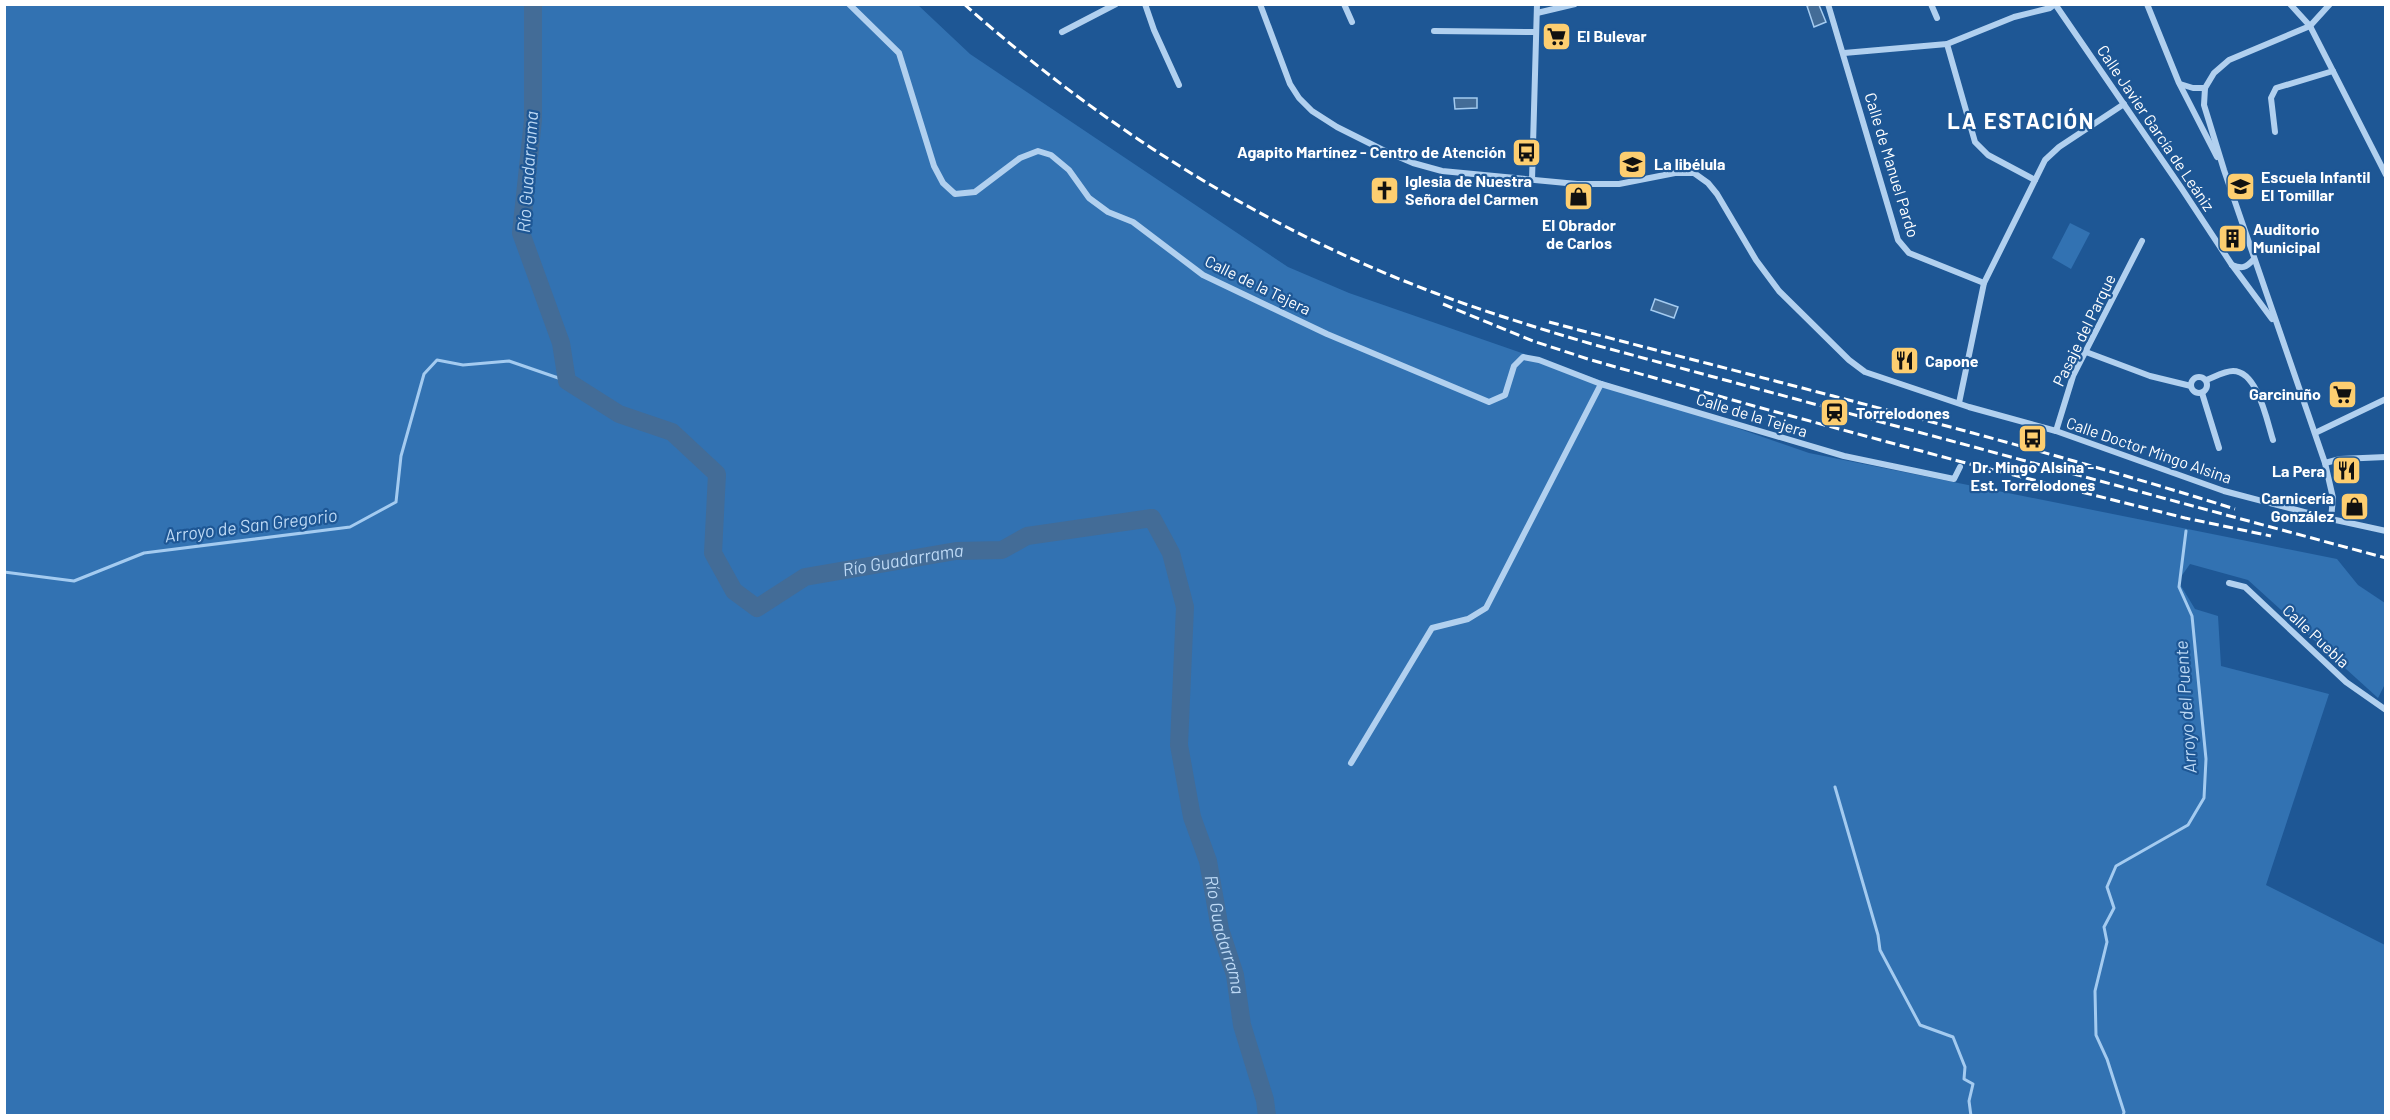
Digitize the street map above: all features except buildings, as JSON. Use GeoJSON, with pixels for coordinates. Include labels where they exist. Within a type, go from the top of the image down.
{"type":"FeatureCollection","features":[{"type":"Feature","properties":{"kind":"street","name":"Calle de la Tejera"},"geometry":{"type":"LineString","coordinates":[[849,4],[899,53],[934,166],[943,183],[955,194],[975,192],[1020,158],[1038,151],[1051,155],[1069,170],[1089,198],[1108,212],[1133,222],[1203,275],[1327,334],[1489,402],[1504,395],[1514,366],[1522,357],[1539,360],[1601,384],[1844,456],[1954,479],[1960,467]]}},
{"type":"Feature","properties":{"kind":"street"},"geometry":{"type":"LineString","coordinates":[[1062,32],[1116,4]]}},
{"type":"Feature","properties":{"kind":"street"},"geometry":{"type":"LineString","coordinates":[[1145,4],[1179,85]]}},
{"type":"Feature","properties":{"kind":"street"},"geometry":{"type":"LineString","coordinates":[[1260,4],[1290,84],[1299,98],[1312,111],[1337,127],[1413,163],[1442,171],[1532,180],[1537,4]]}},
{"type":"Feature","properties":{"kind":"street"},"geometry":{"type":"LineString","coordinates":[[1344,4],[1352,22]]}},
{"type":"Feature","properties":{"kind":"street"},"geometry":{"type":"LineString","coordinates":[[1537,13],[1575,4]]}},
{"type":"Feature","properties":{"kind":"street","name":"Calle de Manuel Pardo"},"geometry":{"type":"LineString","coordinates":[[1828,4],[1898,240],[1909,254],[1984,283]]}},
{"type":"Feature","properties":{"kind":"street"},"geometry":{"type":"LineString","coordinates":[[1931,4],[1937,18]]}},
{"type":"Feature","properties":{"kind":"street"},"geometry":{"type":"LineString","coordinates":[[1844,53],[1947,44],[2014,17],[2050,8],[2055,4]]}},
{"type":"Feature","properties":{"kind":"street","name":"Calle Javier García de Leániz"},"geometry":{"type":"LineString","coordinates":[[2055,4],[2232,265],[2276,324]]}},
{"type":"Feature","properties":{"kind":"street"},"geometry":{"type":"LineString","coordinates":[[2147,4],[2179,83],[2224,170]]}},
{"type":"Feature","properties":{"kind":"street"},"geometry":{"type":"LineString","coordinates":[[2290,4],[2310,26],[2385,175]]}},
{"type":"Feature","properties":{"kind":"street"},"geometry":{"type":"LineString","coordinates":[[2330,4],[2310,26],[2229,60],[2214,73],[2205,88],[2204,105],[2254,260],[2325,463],[2333,498],[2331,519]]}},
{"type":"Feature","properties":{"kind":"street"},"geometry":{"type":"LineString","coordinates":[[1434,31],[1536,32]]}},
{"type":"Feature","properties":{"kind":"street"},"geometry":{"type":"LineString","coordinates":[[1947,44],[1975,142],[1988,155],[2035,180]]}},
{"type":"Feature","properties":{"kind":"street"},"geometry":{"type":"LineString","coordinates":[[2275,132],[2271,98],[2276,87],[2333,70]]}},
{"type":"Feature","properties":{"kind":"street"},"geometry":{"type":"LineString","coordinates":[[2179,83],[2193,88],[2205,88]]}},
{"type":"Feature","properties":{"kind":"street"},"geometry":{"type":"LineString","coordinates":[[1959,403],[1984,283],[2035,180],[2051,153],[2124,104]]}},
{"type":"Feature","properties":{"kind":"street","name":"Calle Doctor Mingo Alsina"},"geometry":{"type":"LineString","coordinates":[[1532,180],[1606,185],[1675,173],[1695,173],[1717,194],[1756,260],[1779,291],[1849,360],[1865,372],[2056,432],[2224,491],[2385,531]]}},
{"type":"Feature","properties":{"kind":"street","name":"Pasaje del Parque"},"geometry":{"type":"LineString","coordinates":[[2056,432],[2073,376],[2142,242]]}},
{"type":"Feature","properties":{"kind":"street"},"geometry":{"type":"LineString","coordinates":[[2232,265],[2241,268],[2248,266],[2254,260]]}},
{"type":"Feature","properties":{"kind":"street"},"geometry":{"type":"LineString","coordinates":[[2086,351],[2150,376],[2191,386]]}},
{"type":"Feature","properties":{"kind":"street"},"geometry":{"type":"LineString","coordinates":[[2202,393],[2194,392],[2191,386],[2194,378],[2206,380],[2232,371],[2242,373],[2257,389],[2273,440]]}},
{"type":"Feature","properties":{"kind":"street"},"geometry":{"type":"LineString","coordinates":[[2202,393],[2207,387],[2206,380]]}},
{"type":"Feature","properties":{"kind":"street"},"geometry":{"type":"LineString","coordinates":[[1351,763],[1432,628],[1468,619],[1486,608],[1601,384]]}},
{"type":"Feature","properties":{"kind":"street"},"geometry":{"type":"LineString","coordinates":[[2202,393],[2219,448]]}},
{"type":"Feature","properties":{"kind":"street"},"geometry":{"type":"LineString","coordinates":[[2315,433],[2385,399]]}},
{"type":"Feature","properties":{"kind":"street"},"geometry":{"type":"LineString","coordinates":[[2325,463],[2340,459],[2385,457]]}},
{"type":"Feature","properties":{"kind":"street","name":"Calle Puebla"},"geometry":{"type":"LineString","coordinates":[[2229,583],[2245,587],[2346,682],[2385,710]]}},
{"type":"Feature","properties":{"kind":"shaded area"},"geometry":{"type":"Polygon","coordinates":[[[5,5],[918,5],[970,54],[1288,267],[1349,293],[1809,453],[2337,559],[2358,585],[2385,603],[2385,684],[2378,698],[2248,580],[2190,564],[2178,581],[2195,609],[2218,616],[2221,666],[2329,694],[2266,885],[2385,945],[2385,1115],[5,1116],[5,5]]]}},
{"type":"Feature","properties":{"kind":"shaded area"},"geometry":{"type":"Polygon","coordinates":[[[1819,5],[1826,22],[1814,27],[1807,6],[1819,5]]]}},
{"type":"Feature","properties":{"kind":"shaded area"},"geometry":{"type":"Polygon","coordinates":[[[1454,98],[1477,98],[1477,108],[1455,109],[1454,98]]]}},
{"type":"Feature","properties":{"kind":"shaded area"},"geometry":{"type":"Polygon","coordinates":[[[2070,223],[2090,233],[2071,269],[2052,258],[2070,223]]]}},
{"type":"Feature","properties":{"kind":"shaded area"},"geometry":{"type":"Polygon","coordinates":[[[1655,299],[1678,307],[1674,318],[1651,310],[1655,299]]]}},
{"type":"Feature","properties":{"kind":"waterway","name":"Río Guadarrama"},"geometry":{"type":"LineString","coordinates":[[533,4],[533,120],[521,233],[561,343],[567,381],[619,414],[672,432],[717,474],[713,553],[734,591],[757,608],[805,577],[956,551],[1002,550],[1027,536],[1152,518],[1171,553],[1185,607],[1179,745],[1192,817],[1208,861],[1220,929],[1235,975],[1242,1025],[1265,1100],[1267,1116]]}},
{"type":"Feature","properties":{"kind":"waterway","name":"Arroyo de San Gregorio"},"geometry":{"type":"LineString","coordinates":[[4,572],[74,581],[144,553],[350,527],[396,502],[401,456],[424,374],[437,360],[463,365],[509,361],[567,381]]}},
{"type":"Feature","properties":{"kind":"waterway","name":"Arroyo del Puente"},"geometry":{"type":"LineString","coordinates":[[2123,1116],[2124,1112],[2107,1059],[2096,1035],[2095,991],[2107,942],[2104,927],[2114,908],[2107,887],[2116,866],[2188,825],[2204,798],[2206,759],[2192,616],[2179,587],[2186,531]]}},
{"type":"Feature","properties":{"kind":"waterway"},"geometry":{"type":"LineString","coordinates":[[1835,787],[1878,935],[1880,950],[1920,1025],[1953,1037],[1965,1067],[1964,1079],[1973,1084],[1969,1101],[1971,1116]]}},
{"type":"Feature","properties":{"kind":"railway"},"geometry":{"type":"LineString","coordinates":[[964,4],[1071,92],[1186,170],[1308,238],[1435,293],[1595,345],[2386,558]]}},
{"type":"Feature","properties":{"kind":"railway"},"geometry":{"type":"LineString","coordinates":[[1443,304],[1533,341],[1591,360],[1754,406],[1962,462],[2185,518],[2271,536]]}},
{"type":"Feature","properties":{"kind":"railway"},"geometry":{"type":"LineString","coordinates":[[1549,322],[2065,458],[2235,509]]}},
{"type":"Feature","properties":{"kind":"place","name":"El Bulevar"},"geometry":{"type":"Point","coordinates":[1556,36]}},
{"type":"Feature","properties":{"kind":"place","name":"Agapito Martínez - Centro de Atención"},"geometry":{"type":"Point","coordinates":[1527,152]}},
{"type":"Feature","properties":{"kind":"place","name":"La libélula"},"geometry":{"type":"Point","coordinates":[1633,164]}},
{"type":"Feature","properties":{"kind":"place","name":"Escuela Infantil El Tomillar"},"geometry":{"type":"Point","coordinates":[2240,186]}},
{"type":"Feature","properties":{"kind":"place","name":"Iglesia de Nuestra Señora del Carmen"},"geometry":{"type":"Point","coordinates":[1384,190]}},
{"type":"Feature","properties":{"kind":"place","name":"El Obrador de Carlos"},"geometry":{"type":"Point","coordinates":[1579,197]}},
{"type":"Feature","properties":{"kind":"place","name":"Auditorio Municipal"},"geometry":{"type":"Point","coordinates":[2232,238]}},
{"type":"Feature","properties":{"kind":"place","name":"Capone"},"geometry":{"type":"Point","coordinates":[1904,361]}},
{"type":"Feature","properties":{"kind":"place","name":"Garcinuño"},"geometry":{"type":"Point","coordinates":[2342,394]}},
{"type":"Feature","properties":{"kind":"place","name":"Torrelodones"},"geometry":{"type":"Point","coordinates":[1835,413]}},
{"type":"Feature","properties":{"kind":"place","name":"Dr. Mingo Alsina - Est. Torrelodones"},"geometry":{"type":"Point","coordinates":[2033,439]}},
{"type":"Feature","properties":{"kind":"place","name":"La Pera"},"geometry":{"type":"Point","coordinates":[2346,471]}},
{"type":"Feature","properties":{"kind":"place","name":"Carnicería González"},"geometry":{"type":"Point","coordinates":[2355,507]}},
{"type":"Feature","properties":{"kind":"district","name":"LA ESTACIÓN"},"geometry":{"type":"Point","coordinates":[2021,121]}}]}
